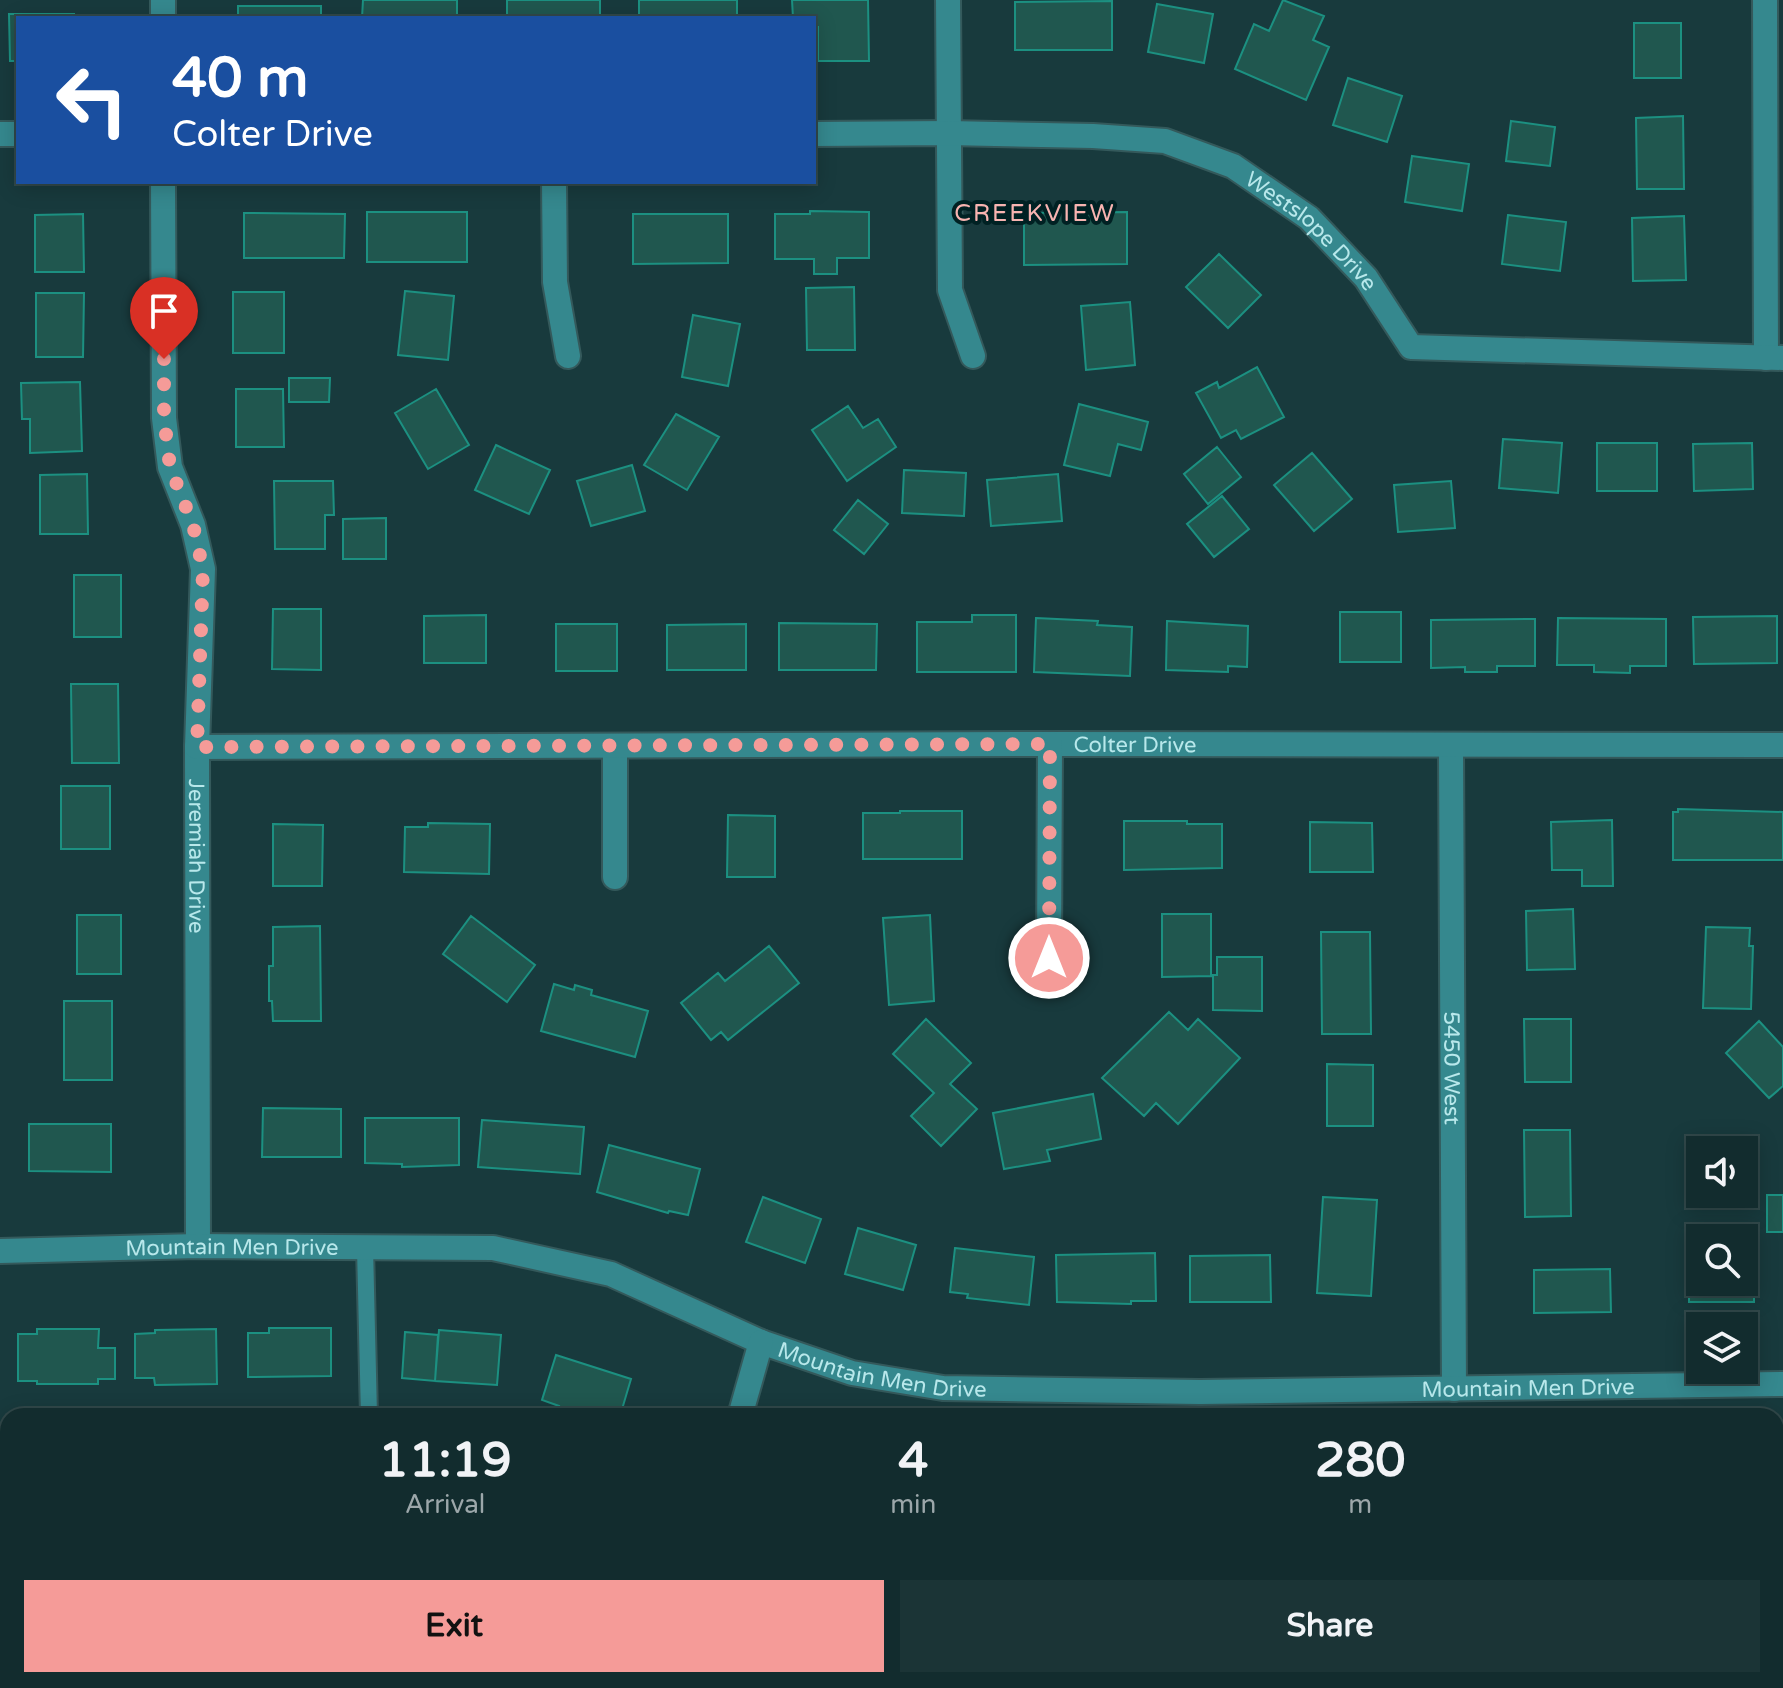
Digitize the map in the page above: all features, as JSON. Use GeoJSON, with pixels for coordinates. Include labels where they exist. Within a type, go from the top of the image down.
{"type":"FeatureCollection","features":[{"type":"Feature","properties":{"kind":"street"},"geometry":{"type":"LineString","coordinates":[[948,0],[950,290],[973,356]]}},
{"type":"Feature","properties":{"kind":"street"},"geometry":{"type":"LineString","coordinates":[[1765,0],[1774,358]]}},
{"type":"Feature","properties":{"kind":"street","name":"Westslope Drive"},"geometry":{"type":"LineString","coordinates":[[816,134],[949,133],[1165,141],[1233,166],[1309,218],[1366,278],[1411,347],[1774,358]]}},
{"type":"Feature","properties":{"kind":"street","name":"Jeremiah Drive"},"geometry":{"type":"LineString","coordinates":[[163,184],[164,418],[170,467],[193,525],[203,569],[197,747],[198,1246]]}},
{"type":"Feature","properties":{"kind":"street"},"geometry":{"type":"LineString","coordinates":[[554,184],[555,282],[568,356]]}},
{"type":"Feature","properties":{"kind":"street"},"geometry":{"type":"LineString","coordinates":[[1049,958],[1050,744]]}},
{"type":"Feature","properties":{"kind":"street","name":"Colter Drive"},"geometry":{"type":"LineString","coordinates":[[197,747],[1783,745]]}},
{"type":"Feature","properties":{"kind":"street"},"geometry":{"type":"LineString","coordinates":[[615,746],[615,877]]}},
{"type":"Feature","properties":{"kind":"street","name":"5450 West"},"geometry":{"type":"LineString","coordinates":[[1451,746],[1454,1389]]}},
{"type":"Feature","properties":{"kind":"street","name":"Mountain Men Drive"},"geometry":{"type":"LineString","coordinates":[[0,1251],[198,1246],[493,1248],[611,1274],[761,1342],[852,1373],[943,1388],[1200,1392],[1783,1384]]}},
{"type":"Feature","properties":{"kind":"street"},"geometry":{"type":"LineString","coordinates":[[742,1408],[761,1342]]}},
{"type":"Feature","properties":{"kind":"lane"},"geometry":{"type":"LineString","coordinates":[[365,1247],[369,1408]]}},
{"type":"Feature","properties":{"kind":"building"},"geometry":{"type":"Polygon","coordinates":[[[363,0],[457,0],[457,16],[362,16],[363,0]]]}},
{"type":"Feature","properties":{"kind":"building"},"geometry":{"type":"Polygon","coordinates":[[[507,0],[600,0],[600,16],[507,16],[507,0]]]}},
{"type":"Feature","properties":{"kind":"building"},"geometry":{"type":"Polygon","coordinates":[[[639,0],[737,0],[737,16],[639,16],[639,0]]]}},
{"type":"Feature","properties":{"kind":"building"},"geometry":{"type":"Polygon","coordinates":[[[792,0],[868,0],[869,61],[818,61],[816,16],[793,16],[792,0]]]}},
{"type":"Feature","properties":{"kind":"building"},"geometry":{"type":"Polygon","coordinates":[[[1283,0],[1324,16],[1313,40],[1329,47],[1306,100],[1235,69],[1254,24],[1269,31],[1283,0]]]}},
{"type":"Feature","properties":{"kind":"building"},"geometry":{"type":"Polygon","coordinates":[[[1112,1],[1112,50],[1015,50],[1015,2],[1112,1]]]}},
{"type":"Feature","properties":{"kind":"building"},"geometry":{"type":"Polygon","coordinates":[[[1157,4],[1213,14],[1204,63],[1148,52],[1157,4]]]}},
{"type":"Feature","properties":{"kind":"building"},"geometry":{"type":"Polygon","coordinates":[[[238,6],[321,6],[321,16],[238,16],[238,6]]]}},
{"type":"Feature","properties":{"kind":"building"},"geometry":{"type":"Polygon","coordinates":[[[9,14],[74,14],[16,16],[16,61],[10,61],[9,14]]]}},
{"type":"Feature","properties":{"kind":"building"},"geometry":{"type":"Polygon","coordinates":[[[1634,23],[1681,23],[1681,78],[1634,78],[1634,23]]]}},
{"type":"Feature","properties":{"kind":"building"},"geometry":{"type":"Polygon","coordinates":[[[1348,78],[1402,96],[1387,142],[1333,125],[1348,78]]]}},
{"type":"Feature","properties":{"kind":"building"},"geometry":{"type":"Polygon","coordinates":[[[1683,116],[1684,189],[1637,189],[1636,118],[1683,116]]]}},
{"type":"Feature","properties":{"kind":"building"},"geometry":{"type":"Polygon","coordinates":[[[1511,121],[1555,127],[1550,166],[1506,161],[1511,121]]]}},
{"type":"Feature","properties":{"kind":"building"},"geometry":{"type":"Polygon","coordinates":[[[1412,156],[1469,164],[1462,211],[1405,202],[1412,156]]]}},
{"type":"Feature","properties":{"kind":"building"},"geometry":{"type":"Polygon","coordinates":[[[810,211],[869,212],[869,258],[837,258],[837,274],[814,274],[814,259],[775,259],[775,214],[810,214],[810,211]]]}},
{"type":"Feature","properties":{"kind":"building"},"geometry":{"type":"Polygon","coordinates":[[[367,212],[467,212],[467,262],[367,262],[367,212]]]}},
{"type":"Feature","properties":{"kind":"building"},"geometry":{"type":"Polygon","coordinates":[[[1127,212],[1127,264],[1024,265],[1024,213],[1127,212]]]}},
{"type":"Feature","properties":{"kind":"building"},"geometry":{"type":"Polygon","coordinates":[[[244,213],[345,214],[344,258],[244,258],[244,213]]]}},
{"type":"Feature","properties":{"kind":"building"},"geometry":{"type":"Polygon","coordinates":[[[83,214],[84,272],[35,272],[35,215],[83,214]]]}},
{"type":"Feature","properties":{"kind":"building"},"geometry":{"type":"Polygon","coordinates":[[[633,214],[728,214],[728,263],[633,264],[633,214]]]}},
{"type":"Feature","properties":{"kind":"building"},"geometry":{"type":"Polygon","coordinates":[[[1508,215],[1566,222],[1560,271],[1502,264],[1508,215]]]}},
{"type":"Feature","properties":{"kind":"building"},"geometry":{"type":"Polygon","coordinates":[[[1684,216],[1686,280],[1633,281],[1632,218],[1684,216]]]}},
{"type":"Feature","properties":{"kind":"building"},"geometry":{"type":"Polygon","coordinates":[[[1219,254],[1261,295],[1228,328],[1186,287],[1219,254]]]}},
{"type":"Feature","properties":{"kind":"building"},"geometry":{"type":"Polygon","coordinates":[[[854,287],[855,350],[807,350],[806,288],[854,287]]]}},
{"type":"Feature","properties":{"kind":"building"},"geometry":{"type":"Polygon","coordinates":[[[405,291],[454,296],[448,360],[398,355],[405,291]]]}},
{"type":"Feature","properties":{"kind":"building"},"geometry":{"type":"Polygon","coordinates":[[[233,292],[284,292],[284,353],[233,353],[233,292]]]}},
{"type":"Feature","properties":{"kind":"building"},"geometry":{"type":"Polygon","coordinates":[[[36,293],[84,293],[83,357],[36,357],[36,293]]]}},
{"type":"Feature","properties":{"kind":"building"},"geometry":{"type":"Polygon","coordinates":[[[1130,302],[1135,365],[1086,370],[1081,306],[1130,302]]]}},
{"type":"Feature","properties":{"kind":"building"},"geometry":{"type":"Polygon","coordinates":[[[693,315],[740,324],[728,386],[682,377],[693,315]]]}},
{"type":"Feature","properties":{"kind":"building"},"geometry":{"type":"Polygon","coordinates":[[[1257,367],[1284,417],[1241,439],[1236,430],[1221,438],[1196,393],[1217,382],[1219,388],[1257,367]]]}},
{"type":"Feature","properties":{"kind":"building"},"geometry":{"type":"Polygon","coordinates":[[[289,378],[330,378],[329,402],[289,402],[289,378]]]}},
{"type":"Feature","properties":{"kind":"building"},"geometry":{"type":"Polygon","coordinates":[[[80,382],[82,451],[30,453],[30,419],[22,419],[21,383],[80,382]]]}},
{"type":"Feature","properties":{"kind":"building"},"geometry":{"type":"Polygon","coordinates":[[[236,389],[283,389],[284,447],[236,447],[236,389]]]}},
{"type":"Feature","properties":{"kind":"building"},"geometry":{"type":"Polygon","coordinates":[[[436,389],[469,445],[428,469],[395,413],[436,389]]]}},
{"type":"Feature","properties":{"kind":"building"},"geometry":{"type":"Polygon","coordinates":[[[1079,404],[1148,422],[1141,450],[1118,444],[1110,476],[1064,465],[1079,404]]]}},
{"type":"Feature","properties":{"kind":"building"},"geometry":{"type":"Polygon","coordinates":[[[848,406],[863,428],[878,419],[896,447],[847,481],[812,430],[848,406]]]}},
{"type":"Feature","properties":{"kind":"building"},"geometry":{"type":"Polygon","coordinates":[[[676,414],[719,437],[687,490],[644,465],[676,414]]]}},
{"type":"Feature","properties":{"kind":"building"},"geometry":{"type":"Polygon","coordinates":[[[1503,439],[1562,443],[1558,493],[1499,488],[1503,439]]]}},
{"type":"Feature","properties":{"kind":"building"},"geometry":{"type":"Polygon","coordinates":[[[1597,443],[1657,443],[1657,491],[1597,491],[1597,443]]]}},
{"type":"Feature","properties":{"kind":"building"},"geometry":{"type":"Polygon","coordinates":[[[1752,443],[1753,489],[1694,491],[1693,444],[1752,443]]]}},
{"type":"Feature","properties":{"kind":"building"},"geometry":{"type":"Polygon","coordinates":[[[496,445],[550,470],[529,514],[475,490],[496,445]]]}},
{"type":"Feature","properties":{"kind":"building"},"geometry":{"type":"Polygon","coordinates":[[[1217,447],[1241,477],[1208,504],[1184,474],[1217,447]]]}},
{"type":"Feature","properties":{"kind":"building"},"geometry":{"type":"Polygon","coordinates":[[[1312,453],[1352,499],[1314,531],[1274,485],[1312,453]]]}},
{"type":"Feature","properties":{"kind":"building"},"geometry":{"type":"Polygon","coordinates":[[[632,465],[645,511],[591,526],[577,481],[632,465]]]}},
{"type":"Feature","properties":{"kind":"building"},"geometry":{"type":"Polygon","coordinates":[[[904,470],[966,473],[964,516],[902,513],[904,470]]]}},
{"type":"Feature","properties":{"kind":"building"},"geometry":{"type":"Polygon","coordinates":[[[87,474],[88,534],[40,534],[40,475],[87,474]]]}},
{"type":"Feature","properties":{"kind":"building"},"geometry":{"type":"Polygon","coordinates":[[[1058,474],[1062,521],[991,526],[987,480],[1058,474]]]}},
{"type":"Feature","properties":{"kind":"building"},"geometry":{"type":"Polygon","coordinates":[[[274,481],[333,481],[334,515],[325,515],[325,549],[275,549],[274,481]]]}},
{"type":"Feature","properties":{"kind":"building"},"geometry":{"type":"Polygon","coordinates":[[[1451,481],[1455,528],[1398,532],[1394,485],[1451,481]]]}},
{"type":"Feature","properties":{"kind":"building"},"geometry":{"type":"Polygon","coordinates":[[[1222,496],[1249,529],[1214,557],[1187,524],[1222,496]]]}},
{"type":"Feature","properties":{"kind":"building"},"geometry":{"type":"Polygon","coordinates":[[[858,500],[888,524],[864,554],[834,530],[858,500]]]}},
{"type":"Feature","properties":{"kind":"building"},"geometry":{"type":"Polygon","coordinates":[[[386,518],[386,559],[343,559],[343,519],[386,518]]]}},
{"type":"Feature","properties":{"kind":"building"},"geometry":{"type":"Polygon","coordinates":[[[74,575],[121,575],[121,637],[74,637],[74,575]]]}},
{"type":"Feature","properties":{"kind":"building"},"geometry":{"type":"Polygon","coordinates":[[[273,609],[321,609],[321,670],[272,669],[273,609]]]}},
{"type":"Feature","properties":{"kind":"building"},"geometry":{"type":"Polygon","coordinates":[[[1340,612],[1401,612],[1401,662],[1340,662],[1340,612]]]}},
{"type":"Feature","properties":{"kind":"building"},"geometry":{"type":"Polygon","coordinates":[[[486,615],[486,663],[424,663],[424,616],[486,615]]]}},
{"type":"Feature","properties":{"kind":"building"},"geometry":{"type":"Polygon","coordinates":[[[972,615],[1016,615],[1016,672],[917,672],[917,622],[972,622],[972,615]]]}},
{"type":"Feature","properties":{"kind":"building"},"geometry":{"type":"Polygon","coordinates":[[[1777,616],[1777,663],[1694,664],[1693,617],[1777,616]]]}},
{"type":"Feature","properties":{"kind":"building"},"geometry":{"type":"Polygon","coordinates":[[[1036,618],[1098,621],[1097,625],[1132,627],[1130,676],[1034,672],[1036,618]]]}},
{"type":"Feature","properties":{"kind":"building"},"geometry":{"type":"Polygon","coordinates":[[[1558,618],[1666,619],[1666,666],[1630,666],[1630,673],[1594,672],[1594,665],[1557,665],[1558,618]]]}},
{"type":"Feature","properties":{"kind":"building"},"geometry":{"type":"Polygon","coordinates":[[[1535,619],[1535,666],[1497,666],[1497,672],[1465,672],[1465,667],[1431,668],[1431,620],[1535,619]]]}},
{"type":"Feature","properties":{"kind":"building"},"geometry":{"type":"Polygon","coordinates":[[[1167,621],[1248,626],[1247,667],[1228,666],[1228,672],[1166,670],[1167,621]]]}},
{"type":"Feature","properties":{"kind":"building"},"geometry":{"type":"Polygon","coordinates":[[[779,623],[877,624],[876,670],[779,670],[779,623]]]}},
{"type":"Feature","properties":{"kind":"building"},"geometry":{"type":"Polygon","coordinates":[[[556,624],[617,624],[617,671],[556,671],[556,624]]]}},
{"type":"Feature","properties":{"kind":"building"},"geometry":{"type":"Polygon","coordinates":[[[746,624],[746,670],[667,670],[667,625],[746,624]]]}},
{"type":"Feature","properties":{"kind":"building"},"geometry":{"type":"Polygon","coordinates":[[[71,684],[118,684],[119,763],[72,763],[71,684]]]}},
{"type":"Feature","properties":{"kind":"building"},"geometry":{"type":"Polygon","coordinates":[[[61,786],[110,786],[110,849],[61,849],[61,786]]]}},
{"type":"Feature","properties":{"kind":"building"},"geometry":{"type":"Polygon","coordinates":[[[1678,809],[1783,812],[1783,860],[1673,860],[1673,812],[1678,812],[1678,809]]]}},
{"type":"Feature","properties":{"kind":"building"},"geometry":{"type":"Polygon","coordinates":[[[962,811],[962,859],[863,859],[863,813],[962,811]]]}},
{"type":"Feature","properties":{"kind":"building"},"geometry":{"type":"Polygon","coordinates":[[[728,815],[775,816],[775,877],[727,877],[728,815]]]}},
{"type":"Feature","properties":{"kind":"building"},"geometry":{"type":"Polygon","coordinates":[[[1612,820],[1613,886],[1582,886],[1582,870],[1552,870],[1551,822],[1612,820]]]}},
{"type":"Feature","properties":{"kind":"building"},"geometry":{"type":"Polygon","coordinates":[[[1124,821],[1222,824],[1222,868],[1124,870],[1124,821]]]}},
{"type":"Feature","properties":{"kind":"building"},"geometry":{"type":"Polygon","coordinates":[[[1310,822],[1372,823],[1373,872],[1310,872],[1310,822]]]}},
{"type":"Feature","properties":{"kind":"building"},"geometry":{"type":"Polygon","coordinates":[[[428,823],[490,824],[489,874],[404,872],[405,827],[428,827],[428,823]]]}},
{"type":"Feature","properties":{"kind":"building"},"geometry":{"type":"Polygon","coordinates":[[[273,824],[323,825],[322,886],[273,886],[273,824]]]}},
{"type":"Feature","properties":{"kind":"building"},"geometry":{"type":"Polygon","coordinates":[[[1573,909],[1575,969],[1527,970],[1526,911],[1573,909]]]}},
{"type":"Feature","properties":{"kind":"building"},"geometry":{"type":"Polygon","coordinates":[[[1162,914],[1211,914],[1211,976],[1162,977],[1162,914]]]}},
{"type":"Feature","properties":{"kind":"building"},"geometry":{"type":"Polygon","coordinates":[[[77,915],[121,915],[121,974],[77,974],[77,915]]]}},
{"type":"Feature","properties":{"kind":"building"},"geometry":{"type":"Polygon","coordinates":[[[930,915],[934,1001],[889,1005],[883,918],[930,915]]]}},
{"type":"Feature","properties":{"kind":"building"},"geometry":{"type":"Polygon","coordinates":[[[471,916],[535,965],[507,1002],[443,954],[471,916]]]}},
{"type":"Feature","properties":{"kind":"building"},"geometry":{"type":"Polygon","coordinates":[[[320,926],[321,1021],[273,1021],[272,1001],[269,1001],[269,966],[273,966],[273,927],[320,926]]]}},
{"type":"Feature","properties":{"kind":"building"},"geometry":{"type":"Polygon","coordinates":[[[1706,927],[1750,928],[1749,946],[1753,946],[1751,1009],[1703,1008],[1706,927]]]}},
{"type":"Feature","properties":{"kind":"building"},"geometry":{"type":"Polygon","coordinates":[[[1321,932],[1370,932],[1371,1034],[1322,1034],[1321,932]]]}},
{"type":"Feature","properties":{"kind":"building"},"geometry":{"type":"Polygon","coordinates":[[[769,946],[799,983],[728,1040],[721,1032],[711,1040],[681,1003],[718,973],[725,981],[769,946]]]}},
{"type":"Feature","properties":{"kind":"building"},"geometry":{"type":"Polygon","coordinates":[[[1217,957],[1262,957],[1262,1011],[1213,1010],[1213,975],[1217,975],[1217,957]]]}},
{"type":"Feature","properties":{"kind":"building"},"geometry":{"type":"Polygon","coordinates":[[[554,984],[574,990],[575,985],[592,990],[591,995],[648,1011],[635,1057],[541,1031],[554,984]]]}},
{"type":"Feature","properties":{"kind":"building"},"geometry":{"type":"Polygon","coordinates":[[[64,1001],[112,1001],[112,1080],[64,1080],[64,1001]]]}},
{"type":"Feature","properties":{"kind":"building"},"geometry":{"type":"Polygon","coordinates":[[[1169,1012],[1188,1030],[1198,1019],[1240,1058],[1178,1124],[1156,1103],[1144,1116],[1102,1078],[1169,1012]]]}},
{"type":"Feature","properties":{"kind":"building"},"geometry":{"type":"Polygon","coordinates":[[[926,1019],[971,1063],[950,1084],[977,1109],[941,1146],[911,1116],[934,1093],[893,1054],[926,1019]]]}},
{"type":"Feature","properties":{"kind":"building"},"geometry":{"type":"Polygon","coordinates":[[[1524,1019],[1571,1019],[1571,1082],[1525,1082],[1524,1019]]]}},
{"type":"Feature","properties":{"kind":"building"},"geometry":{"type":"Polygon","coordinates":[[[1759,1021],[1783,1047],[1783,1086],[1769,1098],[1726,1053],[1759,1021]]]}},
{"type":"Feature","properties":{"kind":"building"},"geometry":{"type":"Polygon","coordinates":[[[1327,1064],[1373,1065],[1373,1126],[1327,1126],[1327,1064]]]}},
{"type":"Feature","properties":{"kind":"building"},"geometry":{"type":"Polygon","coordinates":[[[1093,1094],[1101,1139],[1047,1150],[1050,1161],[1004,1169],[993,1113],[1093,1094]]]}},
{"type":"Feature","properties":{"kind":"building"},"geometry":{"type":"Polygon","coordinates":[[[263,1108],[341,1109],[341,1157],[262,1157],[263,1108]]]}},
{"type":"Feature","properties":{"kind":"building"},"geometry":{"type":"Polygon","coordinates":[[[365,1118],[459,1118],[459,1165],[402,1167],[402,1164],[365,1163],[365,1118]]]}},
{"type":"Feature","properties":{"kind":"building"},"geometry":{"type":"Polygon","coordinates":[[[482,1120],[584,1127],[580,1174],[478,1167],[482,1120]]]}},
{"type":"Feature","properties":{"kind":"building"},"geometry":{"type":"Polygon","coordinates":[[[29,1124],[111,1124],[111,1172],[29,1171],[29,1124]]]}},
{"type":"Feature","properties":{"kind":"building"},"geometry":{"type":"Polygon","coordinates":[[[1524,1130],[1570,1130],[1571,1216],[1525,1217],[1524,1130]]]}},
{"type":"Feature","properties":{"kind":"building"},"geometry":{"type":"Polygon","coordinates":[[[609,1145],[700,1169],[688,1215],[668,1213],[597,1192],[609,1145]]]}},
{"type":"Feature","properties":{"kind":"building"},"geometry":{"type":"Polygon","coordinates":[[[1767,1195],[1783,1195],[1783,1232],[1767,1232],[1767,1195]]]}},
{"type":"Feature","properties":{"kind":"building"},"geometry":{"type":"Polygon","coordinates":[[[763,1197],[821,1219],[805,1263],[746,1242],[763,1197]]]}},
{"type":"Feature","properties":{"kind":"building"},"geometry":{"type":"Polygon","coordinates":[[[1323,1197],[1377,1200],[1371,1296],[1317,1293],[1323,1197]]]}},
{"type":"Feature","properties":{"kind":"building"},"geometry":{"type":"Polygon","coordinates":[[[858,1228],[916,1245],[903,1290],[845,1274],[858,1228]]]}},
{"type":"Feature","properties":{"kind":"building"},"geometry":{"type":"Polygon","coordinates":[[[955,1248],[1034,1257],[1029,1305],[967,1298],[968,1294],[950,1292],[955,1248]]]}},
{"type":"Feature","properties":{"kind":"building"},"geometry":{"type":"Polygon","coordinates":[[[1155,1253],[1156,1301],[1131,1301],[1131,1304],[1057,1302],[1056,1255],[1155,1253]]]}},
{"type":"Feature","properties":{"kind":"building"},"geometry":{"type":"Polygon","coordinates":[[[1270,1255],[1271,1302],[1190,1302],[1190,1256],[1270,1255]]]}},
{"type":"Feature","properties":{"kind":"building"},"geometry":{"type":"Polygon","coordinates":[[[1610,1269],[1611,1312],[1534,1313],[1534,1270],[1610,1269]]]}},
{"type":"Feature","properties":{"kind":"building"},"geometry":{"type":"Polygon","coordinates":[[[1689,1296],[1754,1296],[1754,1302],[1689,1302],[1689,1296]]]}},
{"type":"Feature","properties":{"kind":"building"},"geometry":{"type":"Polygon","coordinates":[[[269,1328],[331,1328],[331,1376],[248,1377],[248,1333],[269,1333],[269,1328]]]}},
{"type":"Feature","properties":{"kind":"building"},"geometry":{"type":"Polygon","coordinates":[[[37,1329],[99,1329],[98,1348],[115,1348],[115,1379],[98,1379],[98,1384],[18,1381],[18,1334],[37,1334],[37,1329]]]}},
{"type":"Feature","properties":{"kind":"building"},"geometry":{"type":"Polygon","coordinates":[[[216,1329],[217,1384],[155,1385],[154,1378],[135,1378],[135,1334],[155,1333],[155,1330],[216,1329]]]}},
{"type":"Feature","properties":{"kind":"building"},"geometry":{"type":"Polygon","coordinates":[[[439,1330],[501,1335],[497,1385],[435,1381],[439,1330]]]}},
{"type":"Feature","properties":{"kind":"building"},"geometry":{"type":"Polygon","coordinates":[[[405,1332],[438,1335],[435,1381],[402,1378],[405,1332]]]}},
{"type":"Feature","properties":{"kind":"building"},"geometry":{"type":"Polygon","coordinates":[[[556,1355],[631,1379],[622,1408],[558,1408],[542,1400],[556,1355]]]}},
{"type":"Feature","properties":{"kind":"district","name":"CREEKVIEW"},"geometry":{"type":"Point","coordinates":[1035,213]}},
{"type":"Feature","properties":{"kind":"route"},"geometry":{"type":"LineString","coordinates":[[164,359],[164,418],[170,467],[193,525],[203,569],[197,747],[1050,744],[1049,958]]}}]}
